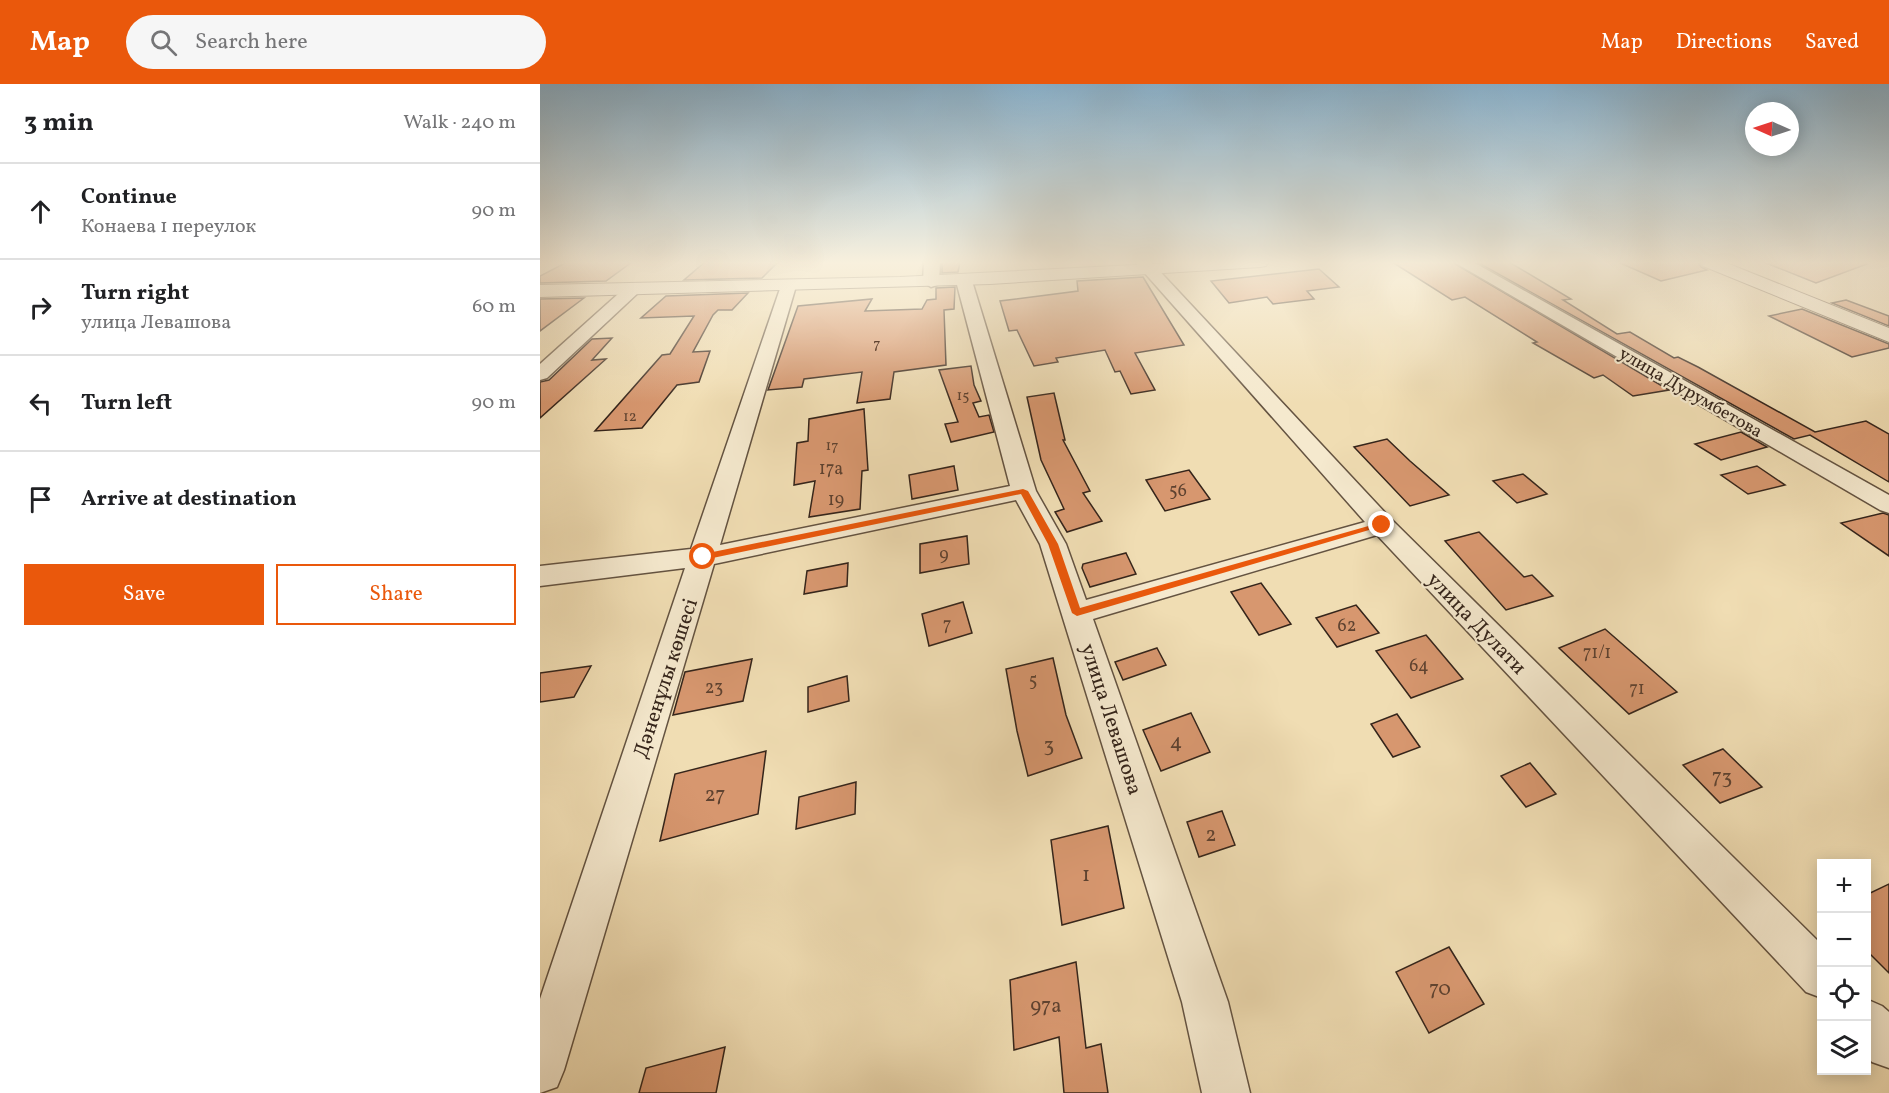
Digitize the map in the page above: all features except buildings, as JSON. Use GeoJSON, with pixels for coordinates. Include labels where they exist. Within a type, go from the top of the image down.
{"type":"FeatureCollection","features":[{"type":"Feature","properties":{"kind":"street"},"geometry":{"type":"LineString","coordinates":[[540,374],[611,309]]}},
{"type":"Feature","properties":{"kind":"street","name":"Дәненұлы көшесі"},"geometry":{"type":"LineString","coordinates":[[540,1070],[781,309]]}},
{"type":"Feature","properties":{"kind":"street","name":"улица Левашова"},"geometry":{"type":"LineString","coordinates":[[972,309],[1023,491],[1053,544],[1205,1002],[1226,1093]]}},
{"type":"Feature","properties":{"kind":"street","name":"улица Дулати"},"geometry":{"type":"LineString","coordinates":[[1186,309],[1382,525],[1817,972]]}},
{"type":"Feature","properties":{"kind":"street","name":"улица Дурумбетова"},"geometry":{"type":"LineString","coordinates":[[1545,309],[1889,505]]}},
{"type":"Feature","properties":{"kind":"street"},"geometry":{"type":"LineString","coordinates":[[1824,309],[1889,336]]}},
{"type":"Feature","properties":{"kind":"street"},"geometry":{"type":"LineString","coordinates":[[540,576],[703,557],[1023,491]]}},
{"type":"Feature","properties":{"kind":"street"},"geometry":{"type":"LineString","coordinates":[[1077,613],[1382,525]]}},
{"type":"Feature","properties":{"kind":"street"},"geometry":{"type":"LineString","coordinates":[[1871,1027],[1889,1045]]}},
{"type":"Feature","properties":{"kind":"route"},"geometry":{"type":"LineString","coordinates":[[703,557],[1023,491],[1053,544],[1077,613],[1382,525]]}}]}
